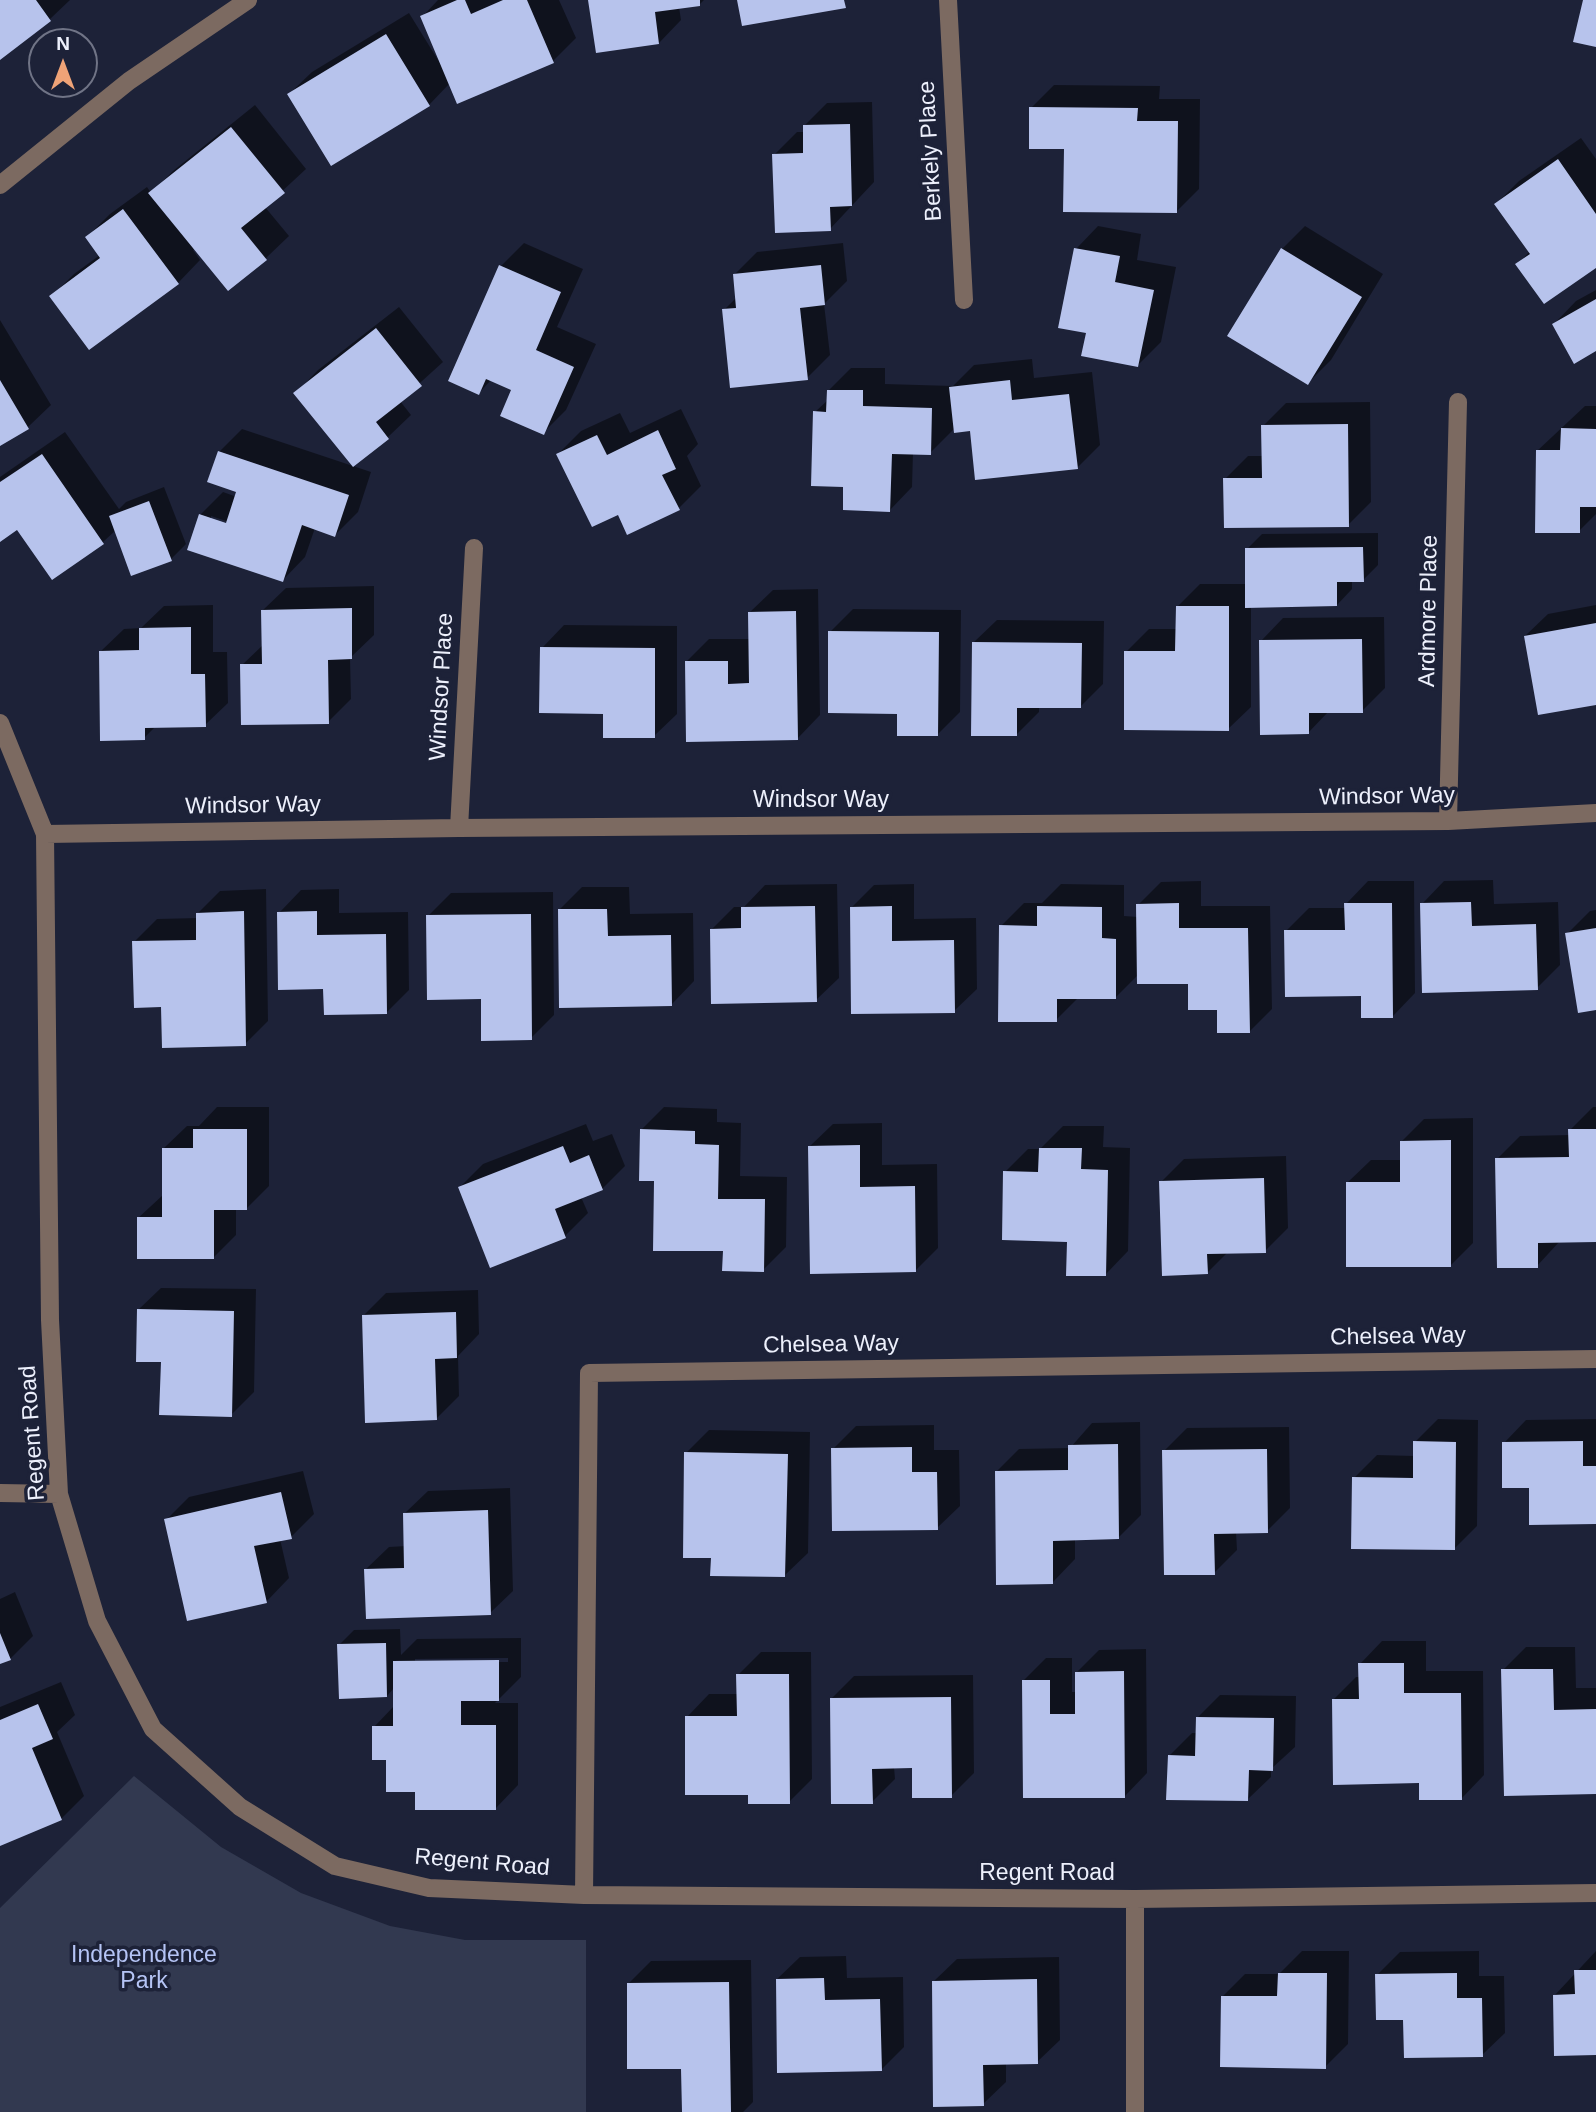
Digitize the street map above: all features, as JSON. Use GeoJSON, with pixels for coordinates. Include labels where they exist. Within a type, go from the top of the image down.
{"type":"FeatureCollection","features":[{"type":"Feature","properties":{"kind":"street"},"geometry":{"type":"LineString","coordinates":[[0,185],[129,81],[248,0]]}},
{"type":"Feature","properties":{"kind":"street","name":"Berkely Place"},"geometry":{"type":"LineString","coordinates":[[948,0],[964,300]]}},
{"type":"Feature","properties":{"kind":"street","name":"Ardmore Place"},"geometry":{"type":"LineString","coordinates":[[1448,821],[1458,402]]}},
{"type":"Feature","properties":{"kind":"street","name":"Windsor Place"},"geometry":{"type":"LineString","coordinates":[[459,828],[474,548]]}},
{"type":"Feature","properties":{"kind":"street","name":"Regent Road"},"geometry":{"type":"LineString","coordinates":[[0,723],[45,834],[50,1320],[59,1494],[97,1621],[153,1729],[240,1807],[335,1866],[429,1888],[584,1895],[1135,1899],[1596,1893]]}},
{"type":"Feature","properties":{"kind":"street","name":"Windsor Way"},"geometry":{"type":"LineString","coordinates":[[45,834],[459,828],[1448,821],[1596,813]]}},
{"type":"Feature","properties":{"kind":"street","name":"Chelsea Way"},"geometry":{"type":"LineString","coordinates":[[584,1895],[589,1373],[1596,1359]]}},
{"type":"Feature","properties":{"kind":"street"},"geometry":{"type":"LineString","coordinates":[[0,1493],[59,1494]]}},
{"type":"Feature","properties":{"kind":"street"},"geometry":{"type":"LineString","coordinates":[[1135,1899],[1135,2112]]}},
{"type":"Feature","properties":{"kind":"green space","name":"Independence Park"},"geometry":{"type":"Polygon","coordinates":[[[134,1776],[221,1847],[301,1893],[390,1926],[465,1940],[586,1940],[586,2112],[0,2112],[0,1908],[134,1776]]]}},
{"type":"Feature","properties":{"kind":"building"},"geometry":{"type":"Polygon","coordinates":[[[0,0],[36,0],[51,21],[42,28],[28,28],[28,39],[0,60],[0,0]]]}},
{"type":"Feature","properties":{"kind":"building"},"geometry":{"type":"Polygon","coordinates":[[[457,0],[465,0],[471,14],[503,0],[527,0],[554,63],[457,104],[420,16],[457,0]]]}},
{"type":"Feature","properties":{"kind":"building"},"geometry":{"type":"Polygon","coordinates":[[[588,0],[700,0],[700,6],[655,12],[659,44],[596,53],[588,0]]]}},
{"type":"Feature","properties":{"kind":"building"},"geometry":{"type":"Polygon","coordinates":[[[737,0],[844,0],[846,8],[742,26],[737,0]]]}},
{"type":"Feature","properties":{"kind":"building"},"geometry":{"type":"Polygon","coordinates":[[[1583,0],[1596,0],[1596,47],[1573,42],[1583,0]]]}},
{"type":"Feature","properties":{"kind":"building"},"geometry":{"type":"Polygon","coordinates":[[[386,34],[430,106],[331,166],[287,94],[386,34]]]}},
{"type":"Feature","properties":{"kind":"building"},"geometry":{"type":"Polygon","coordinates":[[[1029,107],[1138,108],[1137,121],[1178,121],[1177,213],[1063,212],[1064,149],[1029,149],[1029,107]]]}},
{"type":"Feature","properties":{"kind":"building"},"geometry":{"type":"Polygon","coordinates":[[[850,124],[852,206],[830,207],[831,231],[775,233],[772,154],[803,153],[803,125],[850,124]]]}},
{"type":"Feature","properties":{"kind":"building"},"geometry":{"type":"Polygon","coordinates":[[[231,127],[285,193],[241,228],[267,260],[228,291],[148,193],[231,127]]]}},
{"type":"Feature","properties":{"kind":"building"},"geometry":{"type":"Polygon","coordinates":[[[1558,159],[1596,214],[1596,268],[1544,304],[1515,264],[1530,254],[1494,204],[1558,159]]]}},
{"type":"Feature","properties":{"kind":"building"},"geometry":{"type":"Polygon","coordinates":[[[123,209],[179,284],[89,350],[49,296],[100,258],[85,237],[123,209]]]}},
{"type":"Feature","properties":{"kind":"building"},"geometry":{"type":"Polygon","coordinates":[[[1074,248],[1120,256],[1115,282],[1154,290],[1138,367],[1081,356],[1086,333],[1058,328],[1074,248]]]}},
{"type":"Feature","properties":{"kind":"building"},"geometry":{"type":"Polygon","coordinates":[[[1281,248],[1362,297],[1308,385],[1227,336],[1281,248]]]}},
{"type":"Feature","properties":{"kind":"building"},"geometry":{"type":"Polygon","coordinates":[[[499,265],[561,292],[536,350],[574,367],[544,435],[500,416],[511,390],[486,379],[479,395],[448,381],[499,265]]]}},
{"type":"Feature","properties":{"kind":"building"},"geometry":{"type":"Polygon","coordinates":[[[821,265],[825,305],[800,308],[808,380],[730,388],[722,309],[736,308],[733,274],[821,265]]]}},
{"type":"Feature","properties":{"kind":"building"},"geometry":{"type":"Polygon","coordinates":[[[1596,299],[1596,351],[1574,364],[1552,324],[1596,299]]]}},
{"type":"Feature","properties":{"kind":"building"},"geometry":{"type":"Polygon","coordinates":[[[376,328],[422,386],[376,422],[389,439],[353,467],[293,393],[376,328]]]}},
{"type":"Feature","properties":{"kind":"building"},"geometry":{"type":"Polygon","coordinates":[[[0,380],[29,429],[0,446],[0,380]]]}},
{"type":"Feature","properties":{"kind":"building"},"geometry":{"type":"Polygon","coordinates":[[[1010,380],[1012,400],[1069,394],[1078,469],[975,480],[970,431],[954,433],[949,387],[1010,380]]]}},
{"type":"Feature","properties":{"kind":"building"},"geometry":{"type":"Polygon","coordinates":[[[827,390],[863,390],[863,406],[932,408],[931,455],[892,454],[890,512],[843,510],[843,487],[811,486],[813,411],[826,412],[827,390]]]}},
{"type":"Feature","properties":{"kind":"building"},"geometry":{"type":"Polygon","coordinates":[[[1348,424],[1349,527],[1224,528],[1223,478],[1262,478],[1261,425],[1348,424]]]}},
{"type":"Feature","properties":{"kind":"building"},"geometry":{"type":"Polygon","coordinates":[[[1561,428],[1596,429],[1596,507],[1580,507],[1580,533],[1535,533],[1536,450],[1560,450],[1561,428]]]}},
{"type":"Feature","properties":{"kind":"building"},"geometry":{"type":"Polygon","coordinates":[[[658,430],[676,469],[662,475],[680,510],[627,535],[618,515],[592,527],[556,454],[597,435],[607,455],[658,430]]]}},
{"type":"Feature","properties":{"kind":"building"},"geometry":{"type":"Polygon","coordinates":[[[218,451],[349,495],[335,537],[302,525],[283,582],[187,550],[199,514],[226,523],[236,492],[207,482],[218,451]]]}},
{"type":"Feature","properties":{"kind":"building"},"geometry":{"type":"Polygon","coordinates":[[[42,454],[104,544],[52,580],[17,530],[0,542],[0,482],[42,454]]]}},
{"type":"Feature","properties":{"kind":"building"},"geometry":{"type":"Polygon","coordinates":[[[149,501],[172,561],[131,576],[109,516],[149,501]]]}},
{"type":"Feature","properties":{"kind":"building"},"geometry":{"type":"Polygon","coordinates":[[[1363,547],[1364,582],[1337,582],[1337,606],[1245,608],[1245,548],[1363,547]]]}},
{"type":"Feature","properties":{"kind":"building"},"geometry":{"type":"Polygon","coordinates":[[[1176,606],[1229,606],[1229,731],[1124,730],[1124,651],[1175,651],[1176,606]]]}},
{"type":"Feature","properties":{"kind":"building"},"geometry":{"type":"Polygon","coordinates":[[[352,608],[352,659],[328,660],[329,724],[241,725],[240,664],[262,664],[261,610],[352,608]]]}},
{"type":"Feature","properties":{"kind":"building"},"geometry":{"type":"Polygon","coordinates":[[[796,611],[798,740],[686,742],[685,661],[728,661],[728,684],[749,683],[748,612],[796,611]]]}},
{"type":"Feature","properties":{"kind":"building"},"geometry":{"type":"Polygon","coordinates":[[[1596,623],[1596,705],[1538,715],[1524,636],[1596,623]]]}},
{"type":"Feature","properties":{"kind":"building"},"geometry":{"type":"Polygon","coordinates":[[[191,627],[191,674],[205,674],[206,727],[145,728],[145,740],[100,741],[99,651],[139,650],[139,628],[191,627]]]}},
{"type":"Feature","properties":{"kind":"building"},"geometry":{"type":"Polygon","coordinates":[[[828,631],[939,632],[938,736],[897,736],[897,714],[828,713],[828,631]]]}},
{"type":"Feature","properties":{"kind":"building"},"geometry":{"type":"Polygon","coordinates":[[[1362,639],[1363,713],[1309,713],[1309,734],[1260,735],[1259,640],[1362,639]]]}},
{"type":"Feature","properties":{"kind":"building"},"geometry":{"type":"Polygon","coordinates":[[[972,642],[1082,643],[1081,708],[1017,708],[1017,736],[971,736],[972,642]]]}},
{"type":"Feature","properties":{"kind":"building"},"geometry":{"type":"Polygon","coordinates":[[[540,647],[655,648],[655,738],[603,738],[603,714],[539,713],[540,647]]]}},
{"type":"Feature","properties":{"kind":"building"},"geometry":{"type":"Polygon","coordinates":[[[1471,902],[1472,926],[1536,924],[1538,990],[1422,993],[1420,903],[1471,902]]]}},
{"type":"Feature","properties":{"kind":"building"},"geometry":{"type":"Polygon","coordinates":[[[1179,903],[1179,928],[1248,928],[1250,1033],[1217,1033],[1217,1010],[1188,1010],[1188,984],[1137,984],[1136,904],[1179,903]]]}},
{"type":"Feature","properties":{"kind":"building"},"geometry":{"type":"Polygon","coordinates":[[[1344,903],[1392,903],[1393,1018],[1361,1018],[1361,996],[1285,997],[1284,930],[1345,930],[1344,903]]]}},
{"type":"Feature","properties":{"kind":"building"},"geometry":{"type":"Polygon","coordinates":[[[815,906],[817,1002],[711,1004],[710,929],[741,928],[741,907],[815,906]]]}},
{"type":"Feature","properties":{"kind":"building"},"geometry":{"type":"Polygon","coordinates":[[[892,906],[892,941],[954,940],[955,1013],[851,1014],[850,907],[892,906]]]}},
{"type":"Feature","properties":{"kind":"building"},"geometry":{"type":"Polygon","coordinates":[[[1037,906],[1102,907],[1102,938],[1116,939],[1116,999],[1057,999],[1057,1022],[998,1022],[999,925],[1037,926],[1037,906]]]}},
{"type":"Feature","properties":{"kind":"building"},"geometry":{"type":"Polygon","coordinates":[[[558,909],[607,909],[608,936],[671,935],[672,1006],[559,1008],[558,909]]]}},
{"type":"Feature","properties":{"kind":"building"},"geometry":{"type":"Polygon","coordinates":[[[244,911],[246,1046],[162,1048],[161,1007],[134,1008],[132,941],[196,940],[196,913],[244,911]]]}},
{"type":"Feature","properties":{"kind":"building"},"geometry":{"type":"Polygon","coordinates":[[[317,911],[317,935],[386,934],[387,1014],[324,1015],[323,989],[278,990],[277,912],[317,911]]]}},
{"type":"Feature","properties":{"kind":"building"},"geometry":{"type":"Polygon","coordinates":[[[531,914],[532,1040],[481,1041],[481,999],[427,1000],[426,915],[531,914]]]}},
{"type":"Feature","properties":{"kind":"building"},"geometry":{"type":"Polygon","coordinates":[[[1596,928],[1596,1010],[1578,1013],[1565,933],[1596,928]]]}},
{"type":"Feature","properties":{"kind":"building"},"geometry":{"type":"Polygon","coordinates":[[[193,1129],[247,1129],[247,1210],[214,1210],[214,1259],[137,1259],[137,1217],[162,1217],[162,1148],[193,1148],[193,1129]]]}},
{"type":"Feature","properties":{"kind":"building"},"geometry":{"type":"Polygon","coordinates":[[[640,1129],[695,1131],[695,1144],[719,1145],[718,1199],[765,1199],[764,1272],[722,1271],[723,1251],[653,1251],[654,1181],[639,1181],[640,1129]]]}},
{"type":"Feature","properties":{"kind":"building"},"geometry":{"type":"Polygon","coordinates":[[[1568,1129],[1596,1129],[1596,1242],[1538,1243],[1538,1268],[1497,1268],[1495,1158],[1569,1157],[1568,1129]]]}},
{"type":"Feature","properties":{"kind":"building"},"geometry":{"type":"Polygon","coordinates":[[[1451,1140],[1451,1267],[1346,1267],[1346,1182],[1400,1182],[1400,1141],[1451,1140]]]}},
{"type":"Feature","properties":{"kind":"building"},"geometry":{"type":"Polygon","coordinates":[[[860,1145],[860,1187],[915,1186],[916,1272],[810,1274],[808,1146],[860,1145]]]}},
{"type":"Feature","properties":{"kind":"building"},"geometry":{"type":"Polygon","coordinates":[[[563,1146],[570,1163],[589,1155],[603,1190],[555,1209],[566,1238],[490,1268],[458,1187],[563,1146]]]}},
{"type":"Feature","properties":{"kind":"building"},"geometry":{"type":"Polygon","coordinates":[[[1039,1148],[1082,1148],[1081,1169],[1108,1170],[1106,1276],[1066,1276],[1067,1242],[1002,1240],[1003,1171],[1038,1172],[1039,1148]]]}},
{"type":"Feature","properties":{"kind":"building"},"geometry":{"type":"Polygon","coordinates":[[[1264,1178],[1266,1253],[1207,1254],[1208,1274],[1162,1276],[1159,1181],[1264,1178]]]}},
{"type":"Feature","properties":{"kind":"building"},"geometry":{"type":"Polygon","coordinates":[[[137,1309],[234,1311],[232,1417],[159,1415],[161,1362],[136,1362],[137,1309]]]}},
{"type":"Feature","properties":{"kind":"building"},"geometry":{"type":"Polygon","coordinates":[[[456,1312],[457,1358],[435,1359],[437,1420],[365,1423],[362,1315],[456,1312]]]}},
{"type":"Feature","properties":{"kind":"building"},"geometry":{"type":"Polygon","coordinates":[[[1413,1441],[1456,1442],[1455,1550],[1351,1549],[1352,1477],[1413,1478],[1413,1441]]]}},
{"type":"Feature","properties":{"kind":"building"},"geometry":{"type":"Polygon","coordinates":[[[1583,1441],[1583,1466],[1596,1466],[1596,1524],[1529,1525],[1529,1488],[1502,1488],[1502,1442],[1583,1441]]]}},
{"type":"Feature","properties":{"kind":"building"},"geometry":{"type":"Polygon","coordinates":[[[1118,1444],[1119,1539],[1053,1541],[1053,1584],[996,1585],[995,1471],[1068,1470],[1068,1445],[1118,1444]]]}},
{"type":"Feature","properties":{"kind":"building"},"geometry":{"type":"Polygon","coordinates":[[[912,1447],[912,1472],[937,1472],[938,1530],[832,1531],[831,1448],[912,1447]]]}},
{"type":"Feature","properties":{"kind":"building"},"geometry":{"type":"Polygon","coordinates":[[[1267,1449],[1268,1533],[1214,1534],[1215,1575],[1164,1575],[1162,1450],[1267,1449]]]}},
{"type":"Feature","properties":{"kind":"building"},"geometry":{"type":"Polygon","coordinates":[[[684,1452],[788,1454],[785,1577],[710,1576],[711,1558],[683,1558],[684,1452]]]}},
{"type":"Feature","properties":{"kind":"building"},"geometry":{"type":"Polygon","coordinates":[[[281,1492],[292,1539],[254,1546],[267,1603],[187,1621],[164,1519],[281,1492]]]}},
{"type":"Feature","properties":{"kind":"building"},"geometry":{"type":"Polygon","coordinates":[[[488,1510],[491,1615],[366,1619],[364,1569],[404,1568],[403,1513],[488,1510]]]}},
{"type":"Feature","properties":{"kind":"building"},"geometry":{"type":"Polygon","coordinates":[[[0,1633],[11,1660],[0,1664],[0,1633]]]}},
{"type":"Feature","properties":{"kind":"building"},"geometry":{"type":"Polygon","coordinates":[[[386,1643],[387,1697],[339,1699],[337,1644],[386,1643]]]}},
{"type":"Feature","properties":{"kind":"building"},"geometry":{"type":"Polygon","coordinates":[[[499,1660],[499,1701],[461,1701],[461,1725],[496,1725],[496,1810],[415,1810],[415,1792],[386,1792],[386,1760],[372,1760],[372,1726],[393,1726],[393,1661],[499,1660]]]}},
{"type":"Feature","properties":{"kind":"building"},"geometry":{"type":"Polygon","coordinates":[[[1358,1663],[1404,1663],[1404,1693],[1461,1693],[1462,1800],[1419,1800],[1419,1783],[1333,1785],[1332,1699],[1359,1699],[1358,1663]]]}},
{"type":"Feature","properties":{"kind":"building"},"geometry":{"type":"Polygon","coordinates":[[[1501,1669],[1553,1669],[1554,1710],[1596,1709],[1596,1794],[1504,1796],[1501,1669]]]}},
{"type":"Feature","properties":{"kind":"building"},"geometry":{"type":"Polygon","coordinates":[[[1124,1671],[1125,1798],[1023,1798],[1022,1680],[1050,1680],[1050,1714],[1075,1714],[1075,1672],[1124,1671]]]}},
{"type":"Feature","properties":{"kind":"building"},"geometry":{"type":"Polygon","coordinates":[[[736,1674],[789,1674],[790,1804],[748,1804],[748,1795],[685,1795],[685,1716],[737,1716],[736,1674]]]}},
{"type":"Feature","properties":{"kind":"building"},"geometry":{"type":"Polygon","coordinates":[[[951,1697],[952,1798],[912,1798],[912,1768],[872,1769],[873,1804],[831,1804],[830,1698],[951,1697]]]}},
{"type":"Feature","properties":{"kind":"building"},"geometry":{"type":"Polygon","coordinates":[[[38,1704],[53,1739],[32,1748],[62,1820],[0,1846],[0,1720],[38,1704]]]}},
{"type":"Feature","properties":{"kind":"building"},"geometry":{"type":"Polygon","coordinates":[[[1196,1717],[1274,1718],[1273,1771],[1249,1770],[1248,1801],[1166,1800],[1168,1755],[1195,1756],[1196,1717]]]}},
{"type":"Feature","properties":{"kind":"building"},"geometry":{"type":"Polygon","coordinates":[[[1574,1970],[1596,1970],[1596,2055],[1554,2056],[1553,1995],[1575,1994],[1574,1970]]]}},
{"type":"Feature","properties":{"kind":"building"},"geometry":{"type":"Polygon","coordinates":[[[1278,1973],[1327,1973],[1326,2069],[1220,2067],[1221,1996],[1277,1996],[1278,1973]]]}},
{"type":"Feature","properties":{"kind":"building"},"geometry":{"type":"Polygon","coordinates":[[[1457,1973],[1457,1998],[1482,1998],[1483,2057],[1404,2058],[1403,2020],[1376,2020],[1375,1974],[1457,1973]]]}},
{"type":"Feature","properties":{"kind":"building"},"geometry":{"type":"Polygon","coordinates":[[[824,1978],[825,2000],[880,1999],[882,2071],[777,2073],[776,1979],[824,1978]]]}},
{"type":"Feature","properties":{"kind":"building"},"geometry":{"type":"Polygon","coordinates":[[[1037,1979],[1038,2064],[983,2065],[984,2106],[933,2107],[932,1981],[1037,1979]]]}},
{"type":"Feature","properties":{"kind":"building"},"geometry":{"type":"Polygon","coordinates":[[[729,1982],[731,2112],[682,2112],[681,2069],[627,2069],[627,1983],[729,1982]]]}}]}
